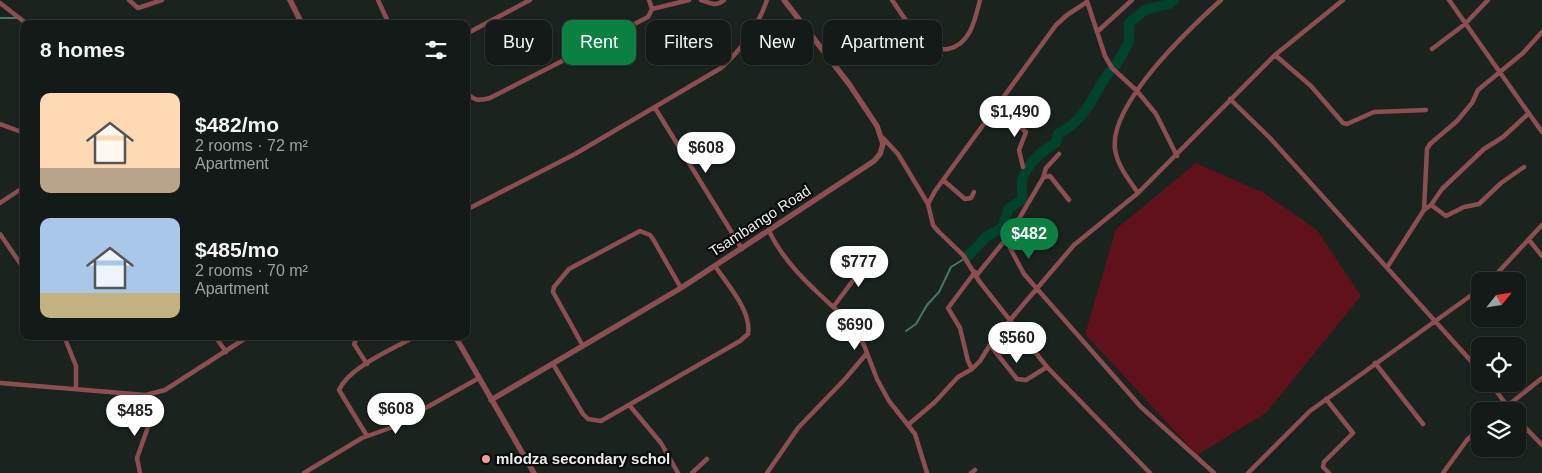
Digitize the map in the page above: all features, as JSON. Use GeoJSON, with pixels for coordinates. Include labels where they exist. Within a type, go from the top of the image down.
{"type":"FeatureCollection","features":[{"type":"Feature","properties":{"kind":"street"},"geometry":{"type":"LineString","coordinates":[[129,0],[138,8],[162,0]]}},
{"type":"Feature","properties":{"kind":"street"},"geometry":{"type":"LineString","coordinates":[[290,0],[300,20]]}},
{"type":"Feature","properties":{"kind":"street"},"geometry":{"type":"LineString","coordinates":[[378,0],[387,20]]}},
{"type":"Feature","properties":{"kind":"street"},"geometry":{"type":"LineString","coordinates":[[470,32],[530,0]]}},
{"type":"Feature","properties":{"kind":"street"},"geometry":{"type":"LineString","coordinates":[[470,96],[480,101],[490,98],[648,17],[652,9],[649,0]]}},
{"type":"Feature","properties":{"kind":"street"},"geometry":{"type":"LineString","coordinates":[[652,9],[689,0]]}},
{"type":"Feature","properties":{"kind":"street"},"geometry":{"type":"LineString","coordinates":[[701,0],[719,4],[724,0]]}},
{"type":"Feature","properties":{"kind":"street"},"geometry":{"type":"LineString","coordinates":[[470,208],[575,154],[721,68],[738,52],[756,26],[767,0]]}},
{"type":"Feature","properties":{"kind":"street"},"geometry":{"type":"LineString","coordinates":[[784,0],[849,84],[883,138],[898,154],[928,204],[933,225],[963,255],[975,274],[1047,367],[1150,473]]}},
{"type":"Feature","properties":{"kind":"street"},"geometry":{"type":"LineString","coordinates":[[892,0],[921,39],[928,45],[940,49],[954,47],[968,35],[980,0]]}},
{"type":"Feature","properties":{"kind":"street"},"geometry":{"type":"LineString","coordinates":[[1097,32],[1132,0]]}},
{"type":"Feature","properties":{"kind":"street"},"geometry":{"type":"LineString","coordinates":[[1138,193],[1116,157],[1114,142],[1127,104],[1194,24],[1221,0]]}},
{"type":"Feature","properties":{"kind":"street"},"geometry":{"type":"LineString","coordinates":[[908,424],[935,402],[944,390],[972,369],[1036,288],[1074,245],[1138,193],[1177,156],[1230,99],[1275,55],[1343,0]]}},
{"type":"Feature","properties":{"kind":"street"},"geometry":{"type":"LineString","coordinates":[[1449,0],[1542,132]]}},
{"type":"Feature","properties":{"kind":"street"},"geometry":{"type":"LineString","coordinates":[[1432,50],[1465,24],[1488,0]]}},
{"type":"Feature","properties":{"kind":"street"},"geometry":{"type":"LineString","coordinates":[[928,204],[943,180],[1056,25],[1066,15],[1087,1],[1112,68],[1156,114],[1177,156]]}},
{"type":"Feature","properties":{"kind":"street"},"geometry":{"type":"LineString","coordinates":[[0,3],[21,20]]}},
{"type":"Feature","properties":{"kind":"street"},"geometry":{"type":"LineString","coordinates":[[1424,210],[1427,149],[1430,144],[1457,121],[1472,102],[1478,90],[1523,53],[1542,32]]}},
{"type":"Feature","properties":{"kind":"street"},"geometry":{"type":"LineString","coordinates":[[1275,55],[1311,86],[1343,123],[1347,124],[1374,112],[1426,110]]}},
{"type":"Feature","properties":{"kind":"street"},"geometry":{"type":"LineString","coordinates":[[1230,99],[1270,138],[1388,266],[1434,322],[1471,361]]}},
{"type":"Feature","properties":{"kind":"street"},"geometry":{"type":"LineString","coordinates":[[655,108],[742,249]]}},
{"type":"Feature","properties":{"kind":"street"},"geometry":{"type":"LineString","coordinates":[[994,111],[1026,132],[1020,150],[1024,167]]}},
{"type":"Feature","properties":{"kind":"street"},"geometry":{"type":"LineString","coordinates":[[1388,266],[1424,210],[1431,205],[1448,182],[1484,150],[1504,137],[1528,114]]}},
{"type":"Feature","properties":{"kind":"street"},"geometry":{"type":"LineString","coordinates":[[0,124],[20,132]]}},
{"type":"Feature","properties":{"kind":"street","name":"Tsambango Road"},"geometry":{"type":"LineString","coordinates":[[491,400],[681,288],[874,161],[882,149],[883,138]]}},
{"type":"Feature","properties":{"kind":"street"},"geometry":{"type":"LineString","coordinates":[[972,369],[968,361],[960,328],[948,308],[1010,234],[1043,178],[1046,168],[1059,154]]}},
{"type":"Feature","properties":{"kind":"street"},"geometry":{"type":"LineString","coordinates":[[1431,205],[1446,216],[1464,207],[1476,206],[1501,183],[1524,167]]}},
{"type":"Feature","properties":{"kind":"street"},"geometry":{"type":"LineString","coordinates":[[1043,178],[1046,175],[1050,176],[1069,200]]}},
{"type":"Feature","properties":{"kind":"street"},"geometry":{"type":"LineString","coordinates":[[943,180],[965,199],[971,198],[974,192]]}},
{"type":"Feature","properties":{"kind":"street"},"geometry":{"type":"LineString","coordinates":[[0,204],[20,190]]}},
{"type":"Feature","properties":{"kind":"street"},"geometry":{"type":"LineString","coordinates":[[1499,272],[1542,225]]}},
{"type":"Feature","properties":{"kind":"street"},"geometry":{"type":"LineString","coordinates":[[584,346],[553,292],[554,287],[569,269],[640,231],[650,235],[653,239],[681,288]]}},
{"type":"Feature","properties":{"kind":"street"},"geometry":{"type":"LineString","coordinates":[[769,231],[777,245],[808,282],[834,306],[860,337],[877,379],[889,400],[915,434],[927,473]]}},
{"type":"Feature","properties":{"kind":"street"},"geometry":{"type":"LineString","coordinates":[[0,234],[20,259]]}},
{"type":"Feature","properties":{"kind":"street"},"geometry":{"type":"LineString","coordinates":[[1010,234],[1012,251],[1024,274],[1141,407],[1214,473]]}},
{"type":"Feature","properties":{"kind":"street"},"geometry":{"type":"LineString","coordinates":[[1529,240],[1542,256]]}},
{"type":"Feature","properties":{"kind":"street"},"geometry":{"type":"LineString","coordinates":[[834,306],[869,259]]}},
{"type":"Feature","properties":{"kind":"street"},"geometry":{"type":"LineString","coordinates":[[553,364],[588,419],[601,421],[609,419],[740,341],[748,334],[748,323],[745,313],[715,266]]}},
{"type":"Feature","properties":{"kind":"street"},"geometry":{"type":"LineString","coordinates":[[1248,473],[1295,425],[1326,399],[1471,295]]}},
{"type":"Feature","properties":{"kind":"street"},"geometry":{"type":"LineString","coordinates":[[66,340],[76,366],[76,388]]}},
{"type":"Feature","properties":{"kind":"street"},"geometry":{"type":"LineString","coordinates":[[218,340],[226,352]]}},
{"type":"Feature","properties":{"kind":"street"},"geometry":{"type":"LineString","coordinates":[[0,383],[146,395],[165,390],[243,340]]}},
{"type":"Feature","properties":{"kind":"street"},"geometry":{"type":"LineString","coordinates":[[356,340],[354,344],[367,364]]}},
{"type":"Feature","properties":{"kind":"street"},"geometry":{"type":"LineString","coordinates":[[367,436],[339,390],[347,378],[409,340]]}},
{"type":"Feature","properties":{"kind":"street"},"geometry":{"type":"LineString","coordinates":[[457,340],[534,473]]}},
{"type":"Feature","properties":{"kind":"street"},"geometry":{"type":"LineString","coordinates":[[990,345],[1017,379],[1026,380],[1047,367]]}},
{"type":"Feature","properties":{"kind":"street"},"geometry":{"type":"LineString","coordinates":[[767,473],[798,428],[867,353]]}},
{"type":"Feature","properties":{"kind":"street"},"geometry":{"type":"LineString","coordinates":[[1375,363],[1423,424]]}},
{"type":"Feature","properties":{"kind":"street"},"geometry":{"type":"LineString","coordinates":[[304,473],[367,436],[390,428],[479,378]]}},
{"type":"Feature","properties":{"kind":"street"},"geometry":{"type":"LineString","coordinates":[[1512,402],[1542,378]]}},
{"type":"Feature","properties":{"kind":"street"},"geometry":{"type":"LineString","coordinates":[[140,473],[137,458],[148,427],[146,395]]}},
{"type":"Feature","properties":{"kind":"street"},"geometry":{"type":"LineString","coordinates":[[1326,399],[1353,432],[1324,462],[1323,467],[1329,473]]}},
{"type":"Feature","properties":{"kind":"street"},"geometry":{"type":"LineString","coordinates":[[630,406],[661,443],[678,473]]}},
{"type":"Feature","properties":{"kind":"street"},"geometry":{"type":"LineString","coordinates":[[1526,428],[1542,445]]}},
{"type":"Feature","properties":{"kind":"street"},"geometry":{"type":"LineString","coordinates":[[1443,473],[1471,436]]}},
{"type":"Feature","properties":{"kind":"street"},"geometry":{"type":"LineString","coordinates":[[692,473],[707,459]]}},
{"type":"Feature","properties":{"kind":"shaded area"},"geometry":{"type":"Polygon","coordinates":[[[1196,163],[1264,193],[1317,230],[1361,296],[1266,413],[1197,455],[1085,334],[1116,229],[1196,163]]]}},
{"type":"Feature","properties":{"kind":"waterway"},"geometry":{"type":"LineString","coordinates":[[1116,65],[1129,42],[1129,23],[1145,10],[1169,4],[1174,0]]}},
{"type":"Feature","properties":{"kind":"waterway"},"geometry":{"type":"LineString","coordinates":[[0,18],[17,18]]}},
{"type":"Feature","properties":{"kind":"waterway"},"geometry":{"type":"LineString","coordinates":[[967,257],[987,236],[1002,228],[1009,208],[1022,200],[1022,180],[1031,163],[1056,143],[1058,134],[1068,128],[1083,114],[1110,71]]}},
{"type":"Feature","properties":{"kind":"waterway"},"geometry":{"type":"LineString","coordinates":[[906,331],[916,324],[927,305],[939,292],[951,267],[964,259]]}},
{"type":"Feature","properties":{"kind":"place","name":"mlodza secondary schol"},"geometry":{"type":"Point","coordinates":[486,459]}}]}
